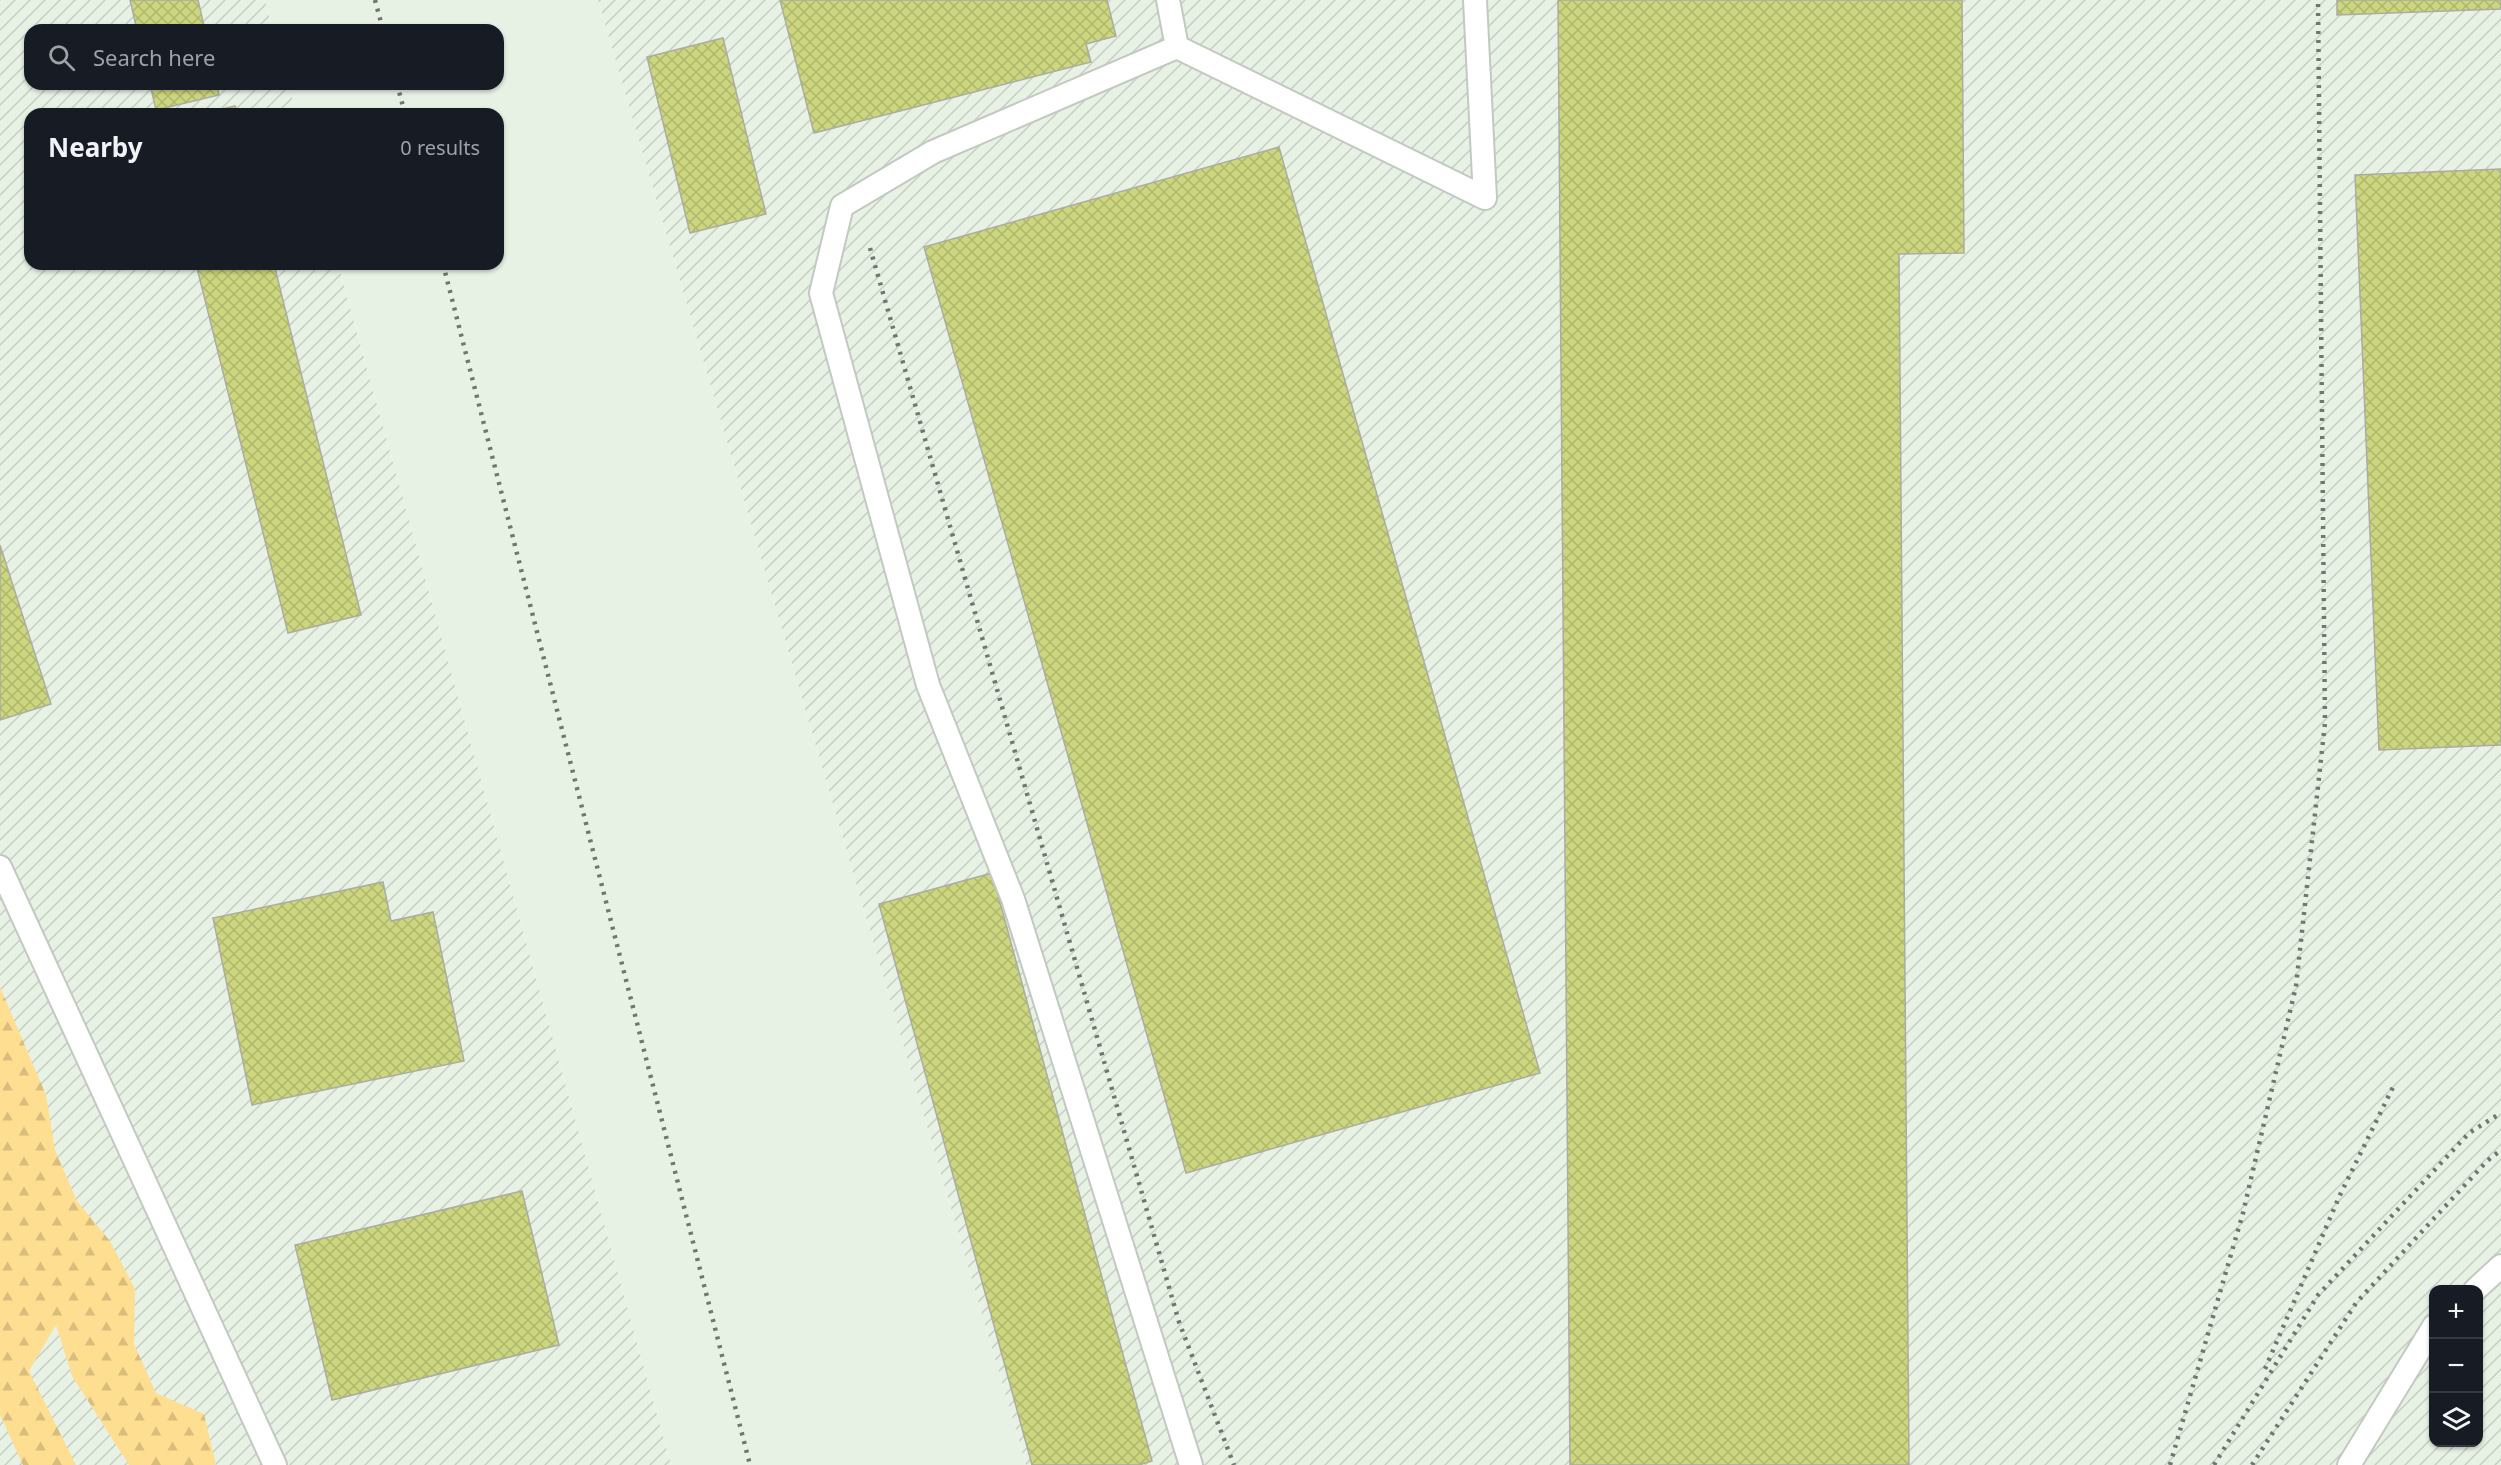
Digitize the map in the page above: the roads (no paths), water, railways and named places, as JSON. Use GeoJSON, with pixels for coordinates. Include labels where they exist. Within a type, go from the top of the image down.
{"type":"FeatureCollection","features":[{"type":"Feature","properties":{"kind":"lane"},"geometry":{"type":"LineString","coordinates":[[1168,0],[1177,47]]}},
{"type":"Feature","properties":{"kind":"lane"},"geometry":{"type":"LineString","coordinates":[[1191,1465],[1013,899],[928,685],[821,293],[842,206],[933,152],[1177,47],[1485,198],[1474,0]]}},
{"type":"Feature","properties":{"kind":"lane"},"geometry":{"type":"LineString","coordinates":[[0,867],[276,1465]]}},
{"type":"Feature","properties":{"kind":"lane"},"geometry":{"type":"LineString","coordinates":[[2480,1285],[2501,1266]]}},
{"type":"Feature","properties":{"kind":"lane"},"geometry":{"type":"LineString","coordinates":[[2349,1465],[2429,1333]]}},
{"type":"Feature","properties":{"kind":"railway"},"geometry":{"type":"LineString","coordinates":[[375,0],[381,24]]}},
{"type":"Feature","properties":{"kind":"railway"},"geometry":{"type":"LineString","coordinates":[[2170,1465],[2243,1213],[2296,986],[2325,723],[2318,0]]}},
{"type":"Feature","properties":{"kind":"railway"},"geometry":{"type":"LineString","coordinates":[[399,90],[403,108]]}},
{"type":"Feature","properties":{"kind":"railway"},"geometry":{"type":"LineString","coordinates":[[870,248],[1179,1322],[1234,1465]]}},
{"type":"Feature","properties":{"kind":"railway"},"geometry":{"type":"LineString","coordinates":[[445,270],[750,1465]]}},
{"type":"Feature","properties":{"kind":"railway"},"geometry":{"type":"LineString","coordinates":[[2265,1369],[2340,1195],[2395,1083]]}},
{"type":"Feature","properties":{"kind":"railway"},"geometry":{"type":"LineString","coordinates":[[2214,1465],[2318,1295],[2469,1133],[2501,1113]]}},
{"type":"Feature","properties":{"kind":"railway"},"geometry":{"type":"LineString","coordinates":[[2252,1465],[2356,1303],[2487,1161],[2501,1150]]}}]}
